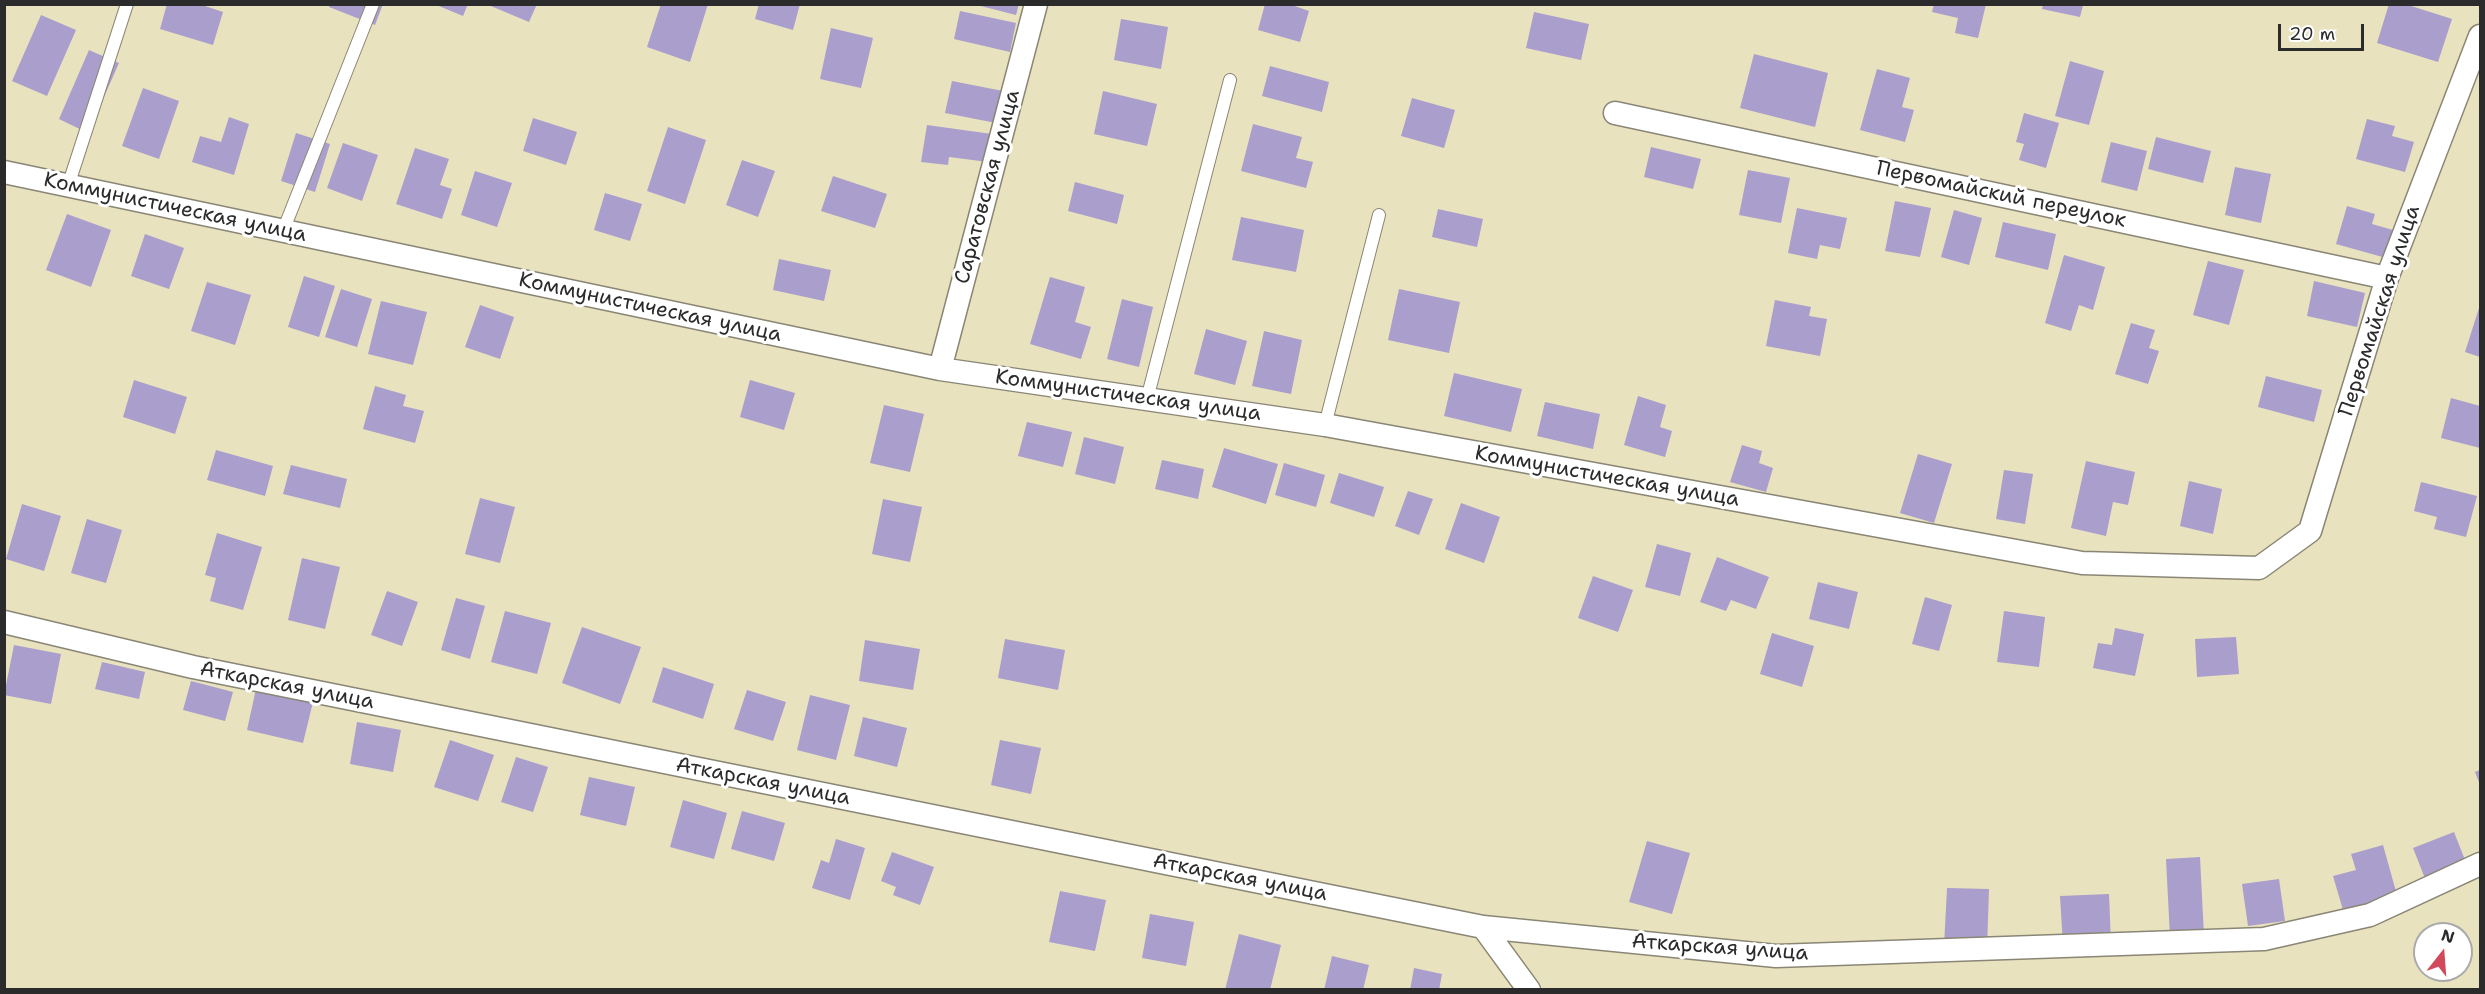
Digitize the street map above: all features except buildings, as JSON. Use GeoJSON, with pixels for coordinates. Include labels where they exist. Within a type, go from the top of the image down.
{"type":"FeatureCollection","features":[{"type":"Feature","properties":{"kind":"street","name":"Саратовская улица"},"geometry":{"type":"LineString","coordinates":[[940,369],[1036,4]]}},
{"type":"Feature","properties":{"kind":"street","name":"Первомайская улица"},"geometry":{"type":"LineString","coordinates":[[2259,568],[2310,531],[2387,278],[2481,36]]}},
{"type":"Feature","properties":{"kind":"street","name":"Первомайский переулок"},"geometry":{"type":"LineString","coordinates":[[1615,113],[2387,278]]}},
{"type":"Feature","properties":{"kind":"street","name":"Коммунистическая улица"},"geometry":{"type":"LineString","coordinates":[[4,172],[940,369],[1325,425],[2082,563],[2259,568]]}},
{"type":"Feature","properties":{"kind":"street","name":"Аткарская улица"},"geometry":{"type":"LineString","coordinates":[[4,622],[193,667],[1483,927],[1776,956],[2264,939],[2370,915],[2481,864]]}},
{"type":"Feature","properties":{"kind":"street"},"geometry":{"type":"LineString","coordinates":[[1483,927],[1528,990]]}},
{"type":"Feature","properties":{"kind":"lane"},"geometry":{"type":"LineString","coordinates":[[68,186],[127,4]]}},
{"type":"Feature","properties":{"kind":"lane"},"geometry":{"type":"LineString","coordinates":[[283,231],[373,4]]}},
{"type":"Feature","properties":{"kind":"lane"},"geometry":{"type":"LineString","coordinates":[[1147,399],[1230,80]]}},
{"type":"Feature","properties":{"kind":"lane"},"geometry":{"type":"LineString","coordinates":[[1325,425],[1379,215]]}}]}
